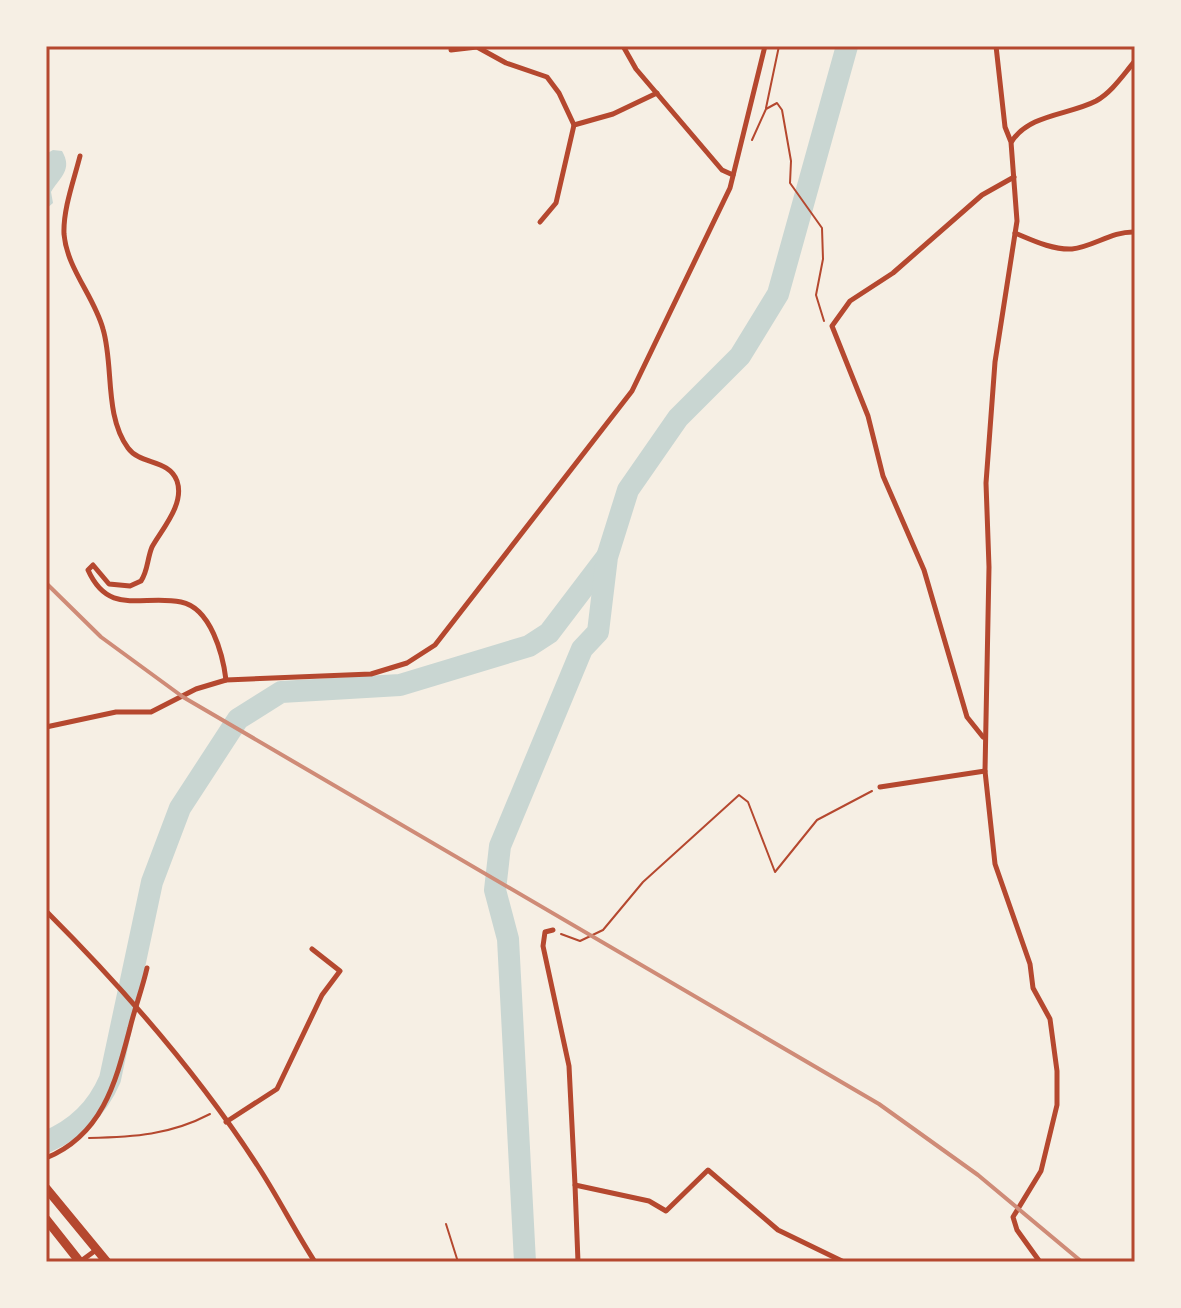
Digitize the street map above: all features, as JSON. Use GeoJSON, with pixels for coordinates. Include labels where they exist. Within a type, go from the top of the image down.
{"type":"FeatureCollection","features":[{"type":"Feature","properties":{"kind":"highway"},"geometry":{"type":"LineString","coordinates":[[46,1188],[107,1262]]}},
{"type":"Feature","properties":{"kind":"highway"},"geometry":{"type":"LineString","coordinates":[[46,1219],[79,1262]]}},
{"type":"Feature","properties":{"kind":"street"},"geometry":{"type":"LineString","coordinates":[[451,50],[477,46],[506,63],[547,77],[559,93],[574,125],[556,203],[540,222]]}},
{"type":"Feature","properties":{"kind":"street"},"geometry":{"type":"LineString","coordinates":[[623,46],[657,93],[722,170],[733,175]]}},
{"type":"Feature","properties":{"kind":"street"},"geometry":{"type":"LineString","coordinates":[[46,727],[116,712],[151,712],[196,689],[226,680],[371,674],[407,663],[442,639],[505,553],[619,412],[730,188],[765,46]]}},
{"type":"Feature","properties":{"kind":"street"},"geometry":{"type":"LineString","coordinates":[[996,46],[1005,127],[1011,142],[1015,233],[996,350],[986,483],[988,627],[985,771],[995,864],[1030,964],[1033,988],[1050,1019],[1056,1050],[1057,1105],[1053,1123],[1036,1182],[1013,1217],[1013,1223],[1040,1262]]}},
{"type":"Feature","properties":{"kind":"street"},"geometry":{"type":"LineString","coordinates":[[1011,142],[1026,127],[1103,97],[1135,61]]}},
{"type":"Feature","properties":{"kind":"street"},"geometry":{"type":"LineString","coordinates":[[574,125],[613,114],[657,93]]}},
{"type":"Feature","properties":{"kind":"street"},"geometry":{"type":"LineString","coordinates":[[80,156],[65,236],[69,256],[103,326],[120,431],[128,447],[138,457],[172,472],[178,482],[173,512],[153,545],[141,581],[130,586],[109,584],[93,565],[88,570],[93,582],[106,595],[123,600],[181,601],[190,606],[213,634],[226,680]]}},
{"type":"Feature","properties":{"kind":"street"},"geometry":{"type":"LineString","coordinates":[[984,737],[967,717],[924,570],[883,476],[868,416],[832,326],[850,301],[893,273],[982,195],[1014,177]]}},
{"type":"Feature","properties":{"kind":"street"},"geometry":{"type":"LineString","coordinates":[[1015,233],[1052,247],[1073,249],[1125,231],[1135,232]]}},
{"type":"Feature","properties":{"kind":"street"},"geometry":{"type":"LineString","coordinates":[[880,787],[985,771]]}},
{"type":"Feature","properties":{"kind":"street"},"geometry":{"type":"LineString","coordinates":[[46,911],[137,1004],[258,1166],[315,1262]]}},
{"type":"Feature","properties":{"kind":"street"},"geometry":{"type":"LineString","coordinates":[[553,930],[545,932],[543,946],[569,1066],[578,1262]]}},
{"type":"Feature","properties":{"kind":"street"},"geometry":{"type":"LineString","coordinates":[[226,1122],[277,1089],[322,995],[340,971],[312,949]]}},
{"type":"Feature","properties":{"kind":"street"},"geometry":{"type":"LineString","coordinates":[[46,1158],[63,1151],[103,1110],[116,1085],[147,968]]}},
{"type":"Feature","properties":{"kind":"street"},"geometry":{"type":"LineString","coordinates":[[575,1185],[649,1201],[666,1211],[708,1170],[778,1230],[844,1262]]}},
{"type":"Feature","properties":{"kind":"street"},"geometry":{"type":"LineString","coordinates":[[79,1262],[96,1250]]}},
{"type":"Feature","properties":{"kind":"path"},"geometry":{"type":"LineString","coordinates":[[738,156],[751,143],[766,109],[779,46]]}},
{"type":"Feature","properties":{"kind":"path"},"geometry":{"type":"LineString","coordinates":[[766,109],[777,103],[782,110],[791,161],[790,183],[822,228],[823,259],[816,303],[822,318],[832,326]]}},
{"type":"Feature","properties":{"kind":"path"},"geometry":{"type":"LineString","coordinates":[[553,930],[580,941],[603,930],[643,882],[739,795],[748,802],[775,872],[817,820],[880,787]]}},
{"type":"Feature","properties":{"kind":"path"},"geometry":{"type":"LineString","coordinates":[[76,1137],[144,1137],[183,1129],[218,1110]]}},
{"type":"Feature","properties":{"kind":"path"},"geometry":{"type":"LineString","coordinates":[[446,1224],[458,1262]]}},
{"type":"Feature","properties":{"kind":"shaded area"},"geometry":{"type":"Polygon","coordinates":[[[53,150],[62,151],[66,168],[51,192],[53,203],[46,209],[46,154],[53,150]]]}},
{"type":"Feature","properties":{"kind":"waterway"},"geometry":{"type":"LineString","coordinates":[[525,1262],[508,939],[495,890],[500,846],[582,649],[598,632],[607,557],[628,490],[678,418],[740,356],[778,294],[847,46]]}},
{"type":"Feature","properties":{"kind":"waterway"},"geometry":{"type":"LineString","coordinates":[[46,1142],[85,1117],[110,1079],[152,882],[180,808],[238,719],[281,692],[400,685],[529,646],[549,633],[606,558]]}},
{"type":"Feature","properties":{"kind":"railway"},"geometry":{"type":"LineString","coordinates":[[46,583],[101,637],[183,697],[879,1104],[978,1175],[1082,1262]]}}]}
